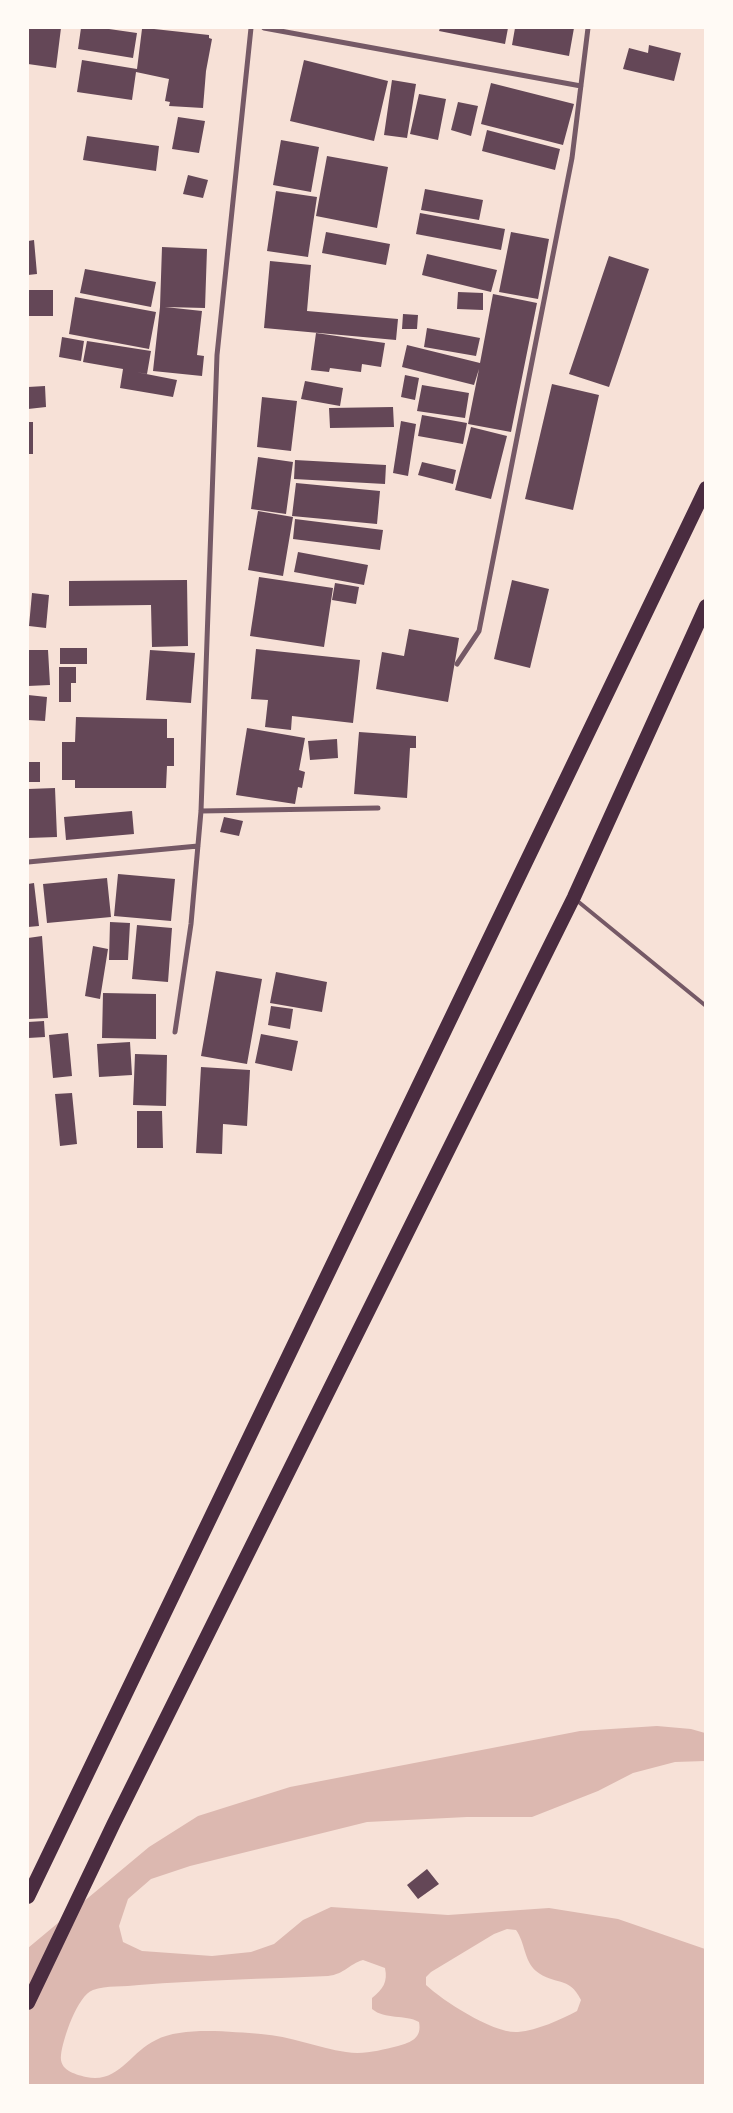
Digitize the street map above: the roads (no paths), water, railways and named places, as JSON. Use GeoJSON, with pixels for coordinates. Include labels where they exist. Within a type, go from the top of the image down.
{"type":"FeatureCollection","features":[{"type":"Feature","properties":{"kind":"highway"},"geometry":{"type":"LineString","coordinates":[[28,1897],[70,1806],[451,1020],[706,488]]}},
{"type":"Feature","properties":{"kind":"highway"},"geometry":{"type":"LineString","coordinates":[[28,2003],[114,1823],[574,897],[706,606]]}},
{"type":"Feature","properties":{"kind":"street"},"geometry":{"type":"LineString","coordinates":[[175,1032],[191,924],[202,811],[217,355],[251,28]]}},
{"type":"Feature","properties":{"kind":"street"},"geometry":{"type":"LineString","coordinates":[[264,28],[581,86]]}},
{"type":"Feature","properties":{"kind":"street"},"geometry":{"type":"LineString","coordinates":[[457,664],[479,631],[572,158],[588,28]]}},
{"type":"Feature","properties":{"kind":"street"},"geometry":{"type":"LineString","coordinates":[[202,811],[378,808]]}},
{"type":"Feature","properties":{"kind":"street"},"geometry":{"type":"LineString","coordinates":[[28,862],[198,846]]}},
{"type":"Feature","properties":{"kind":"lane"},"geometry":{"type":"LineString","coordinates":[[574,897],[706,1006]]}}]}
